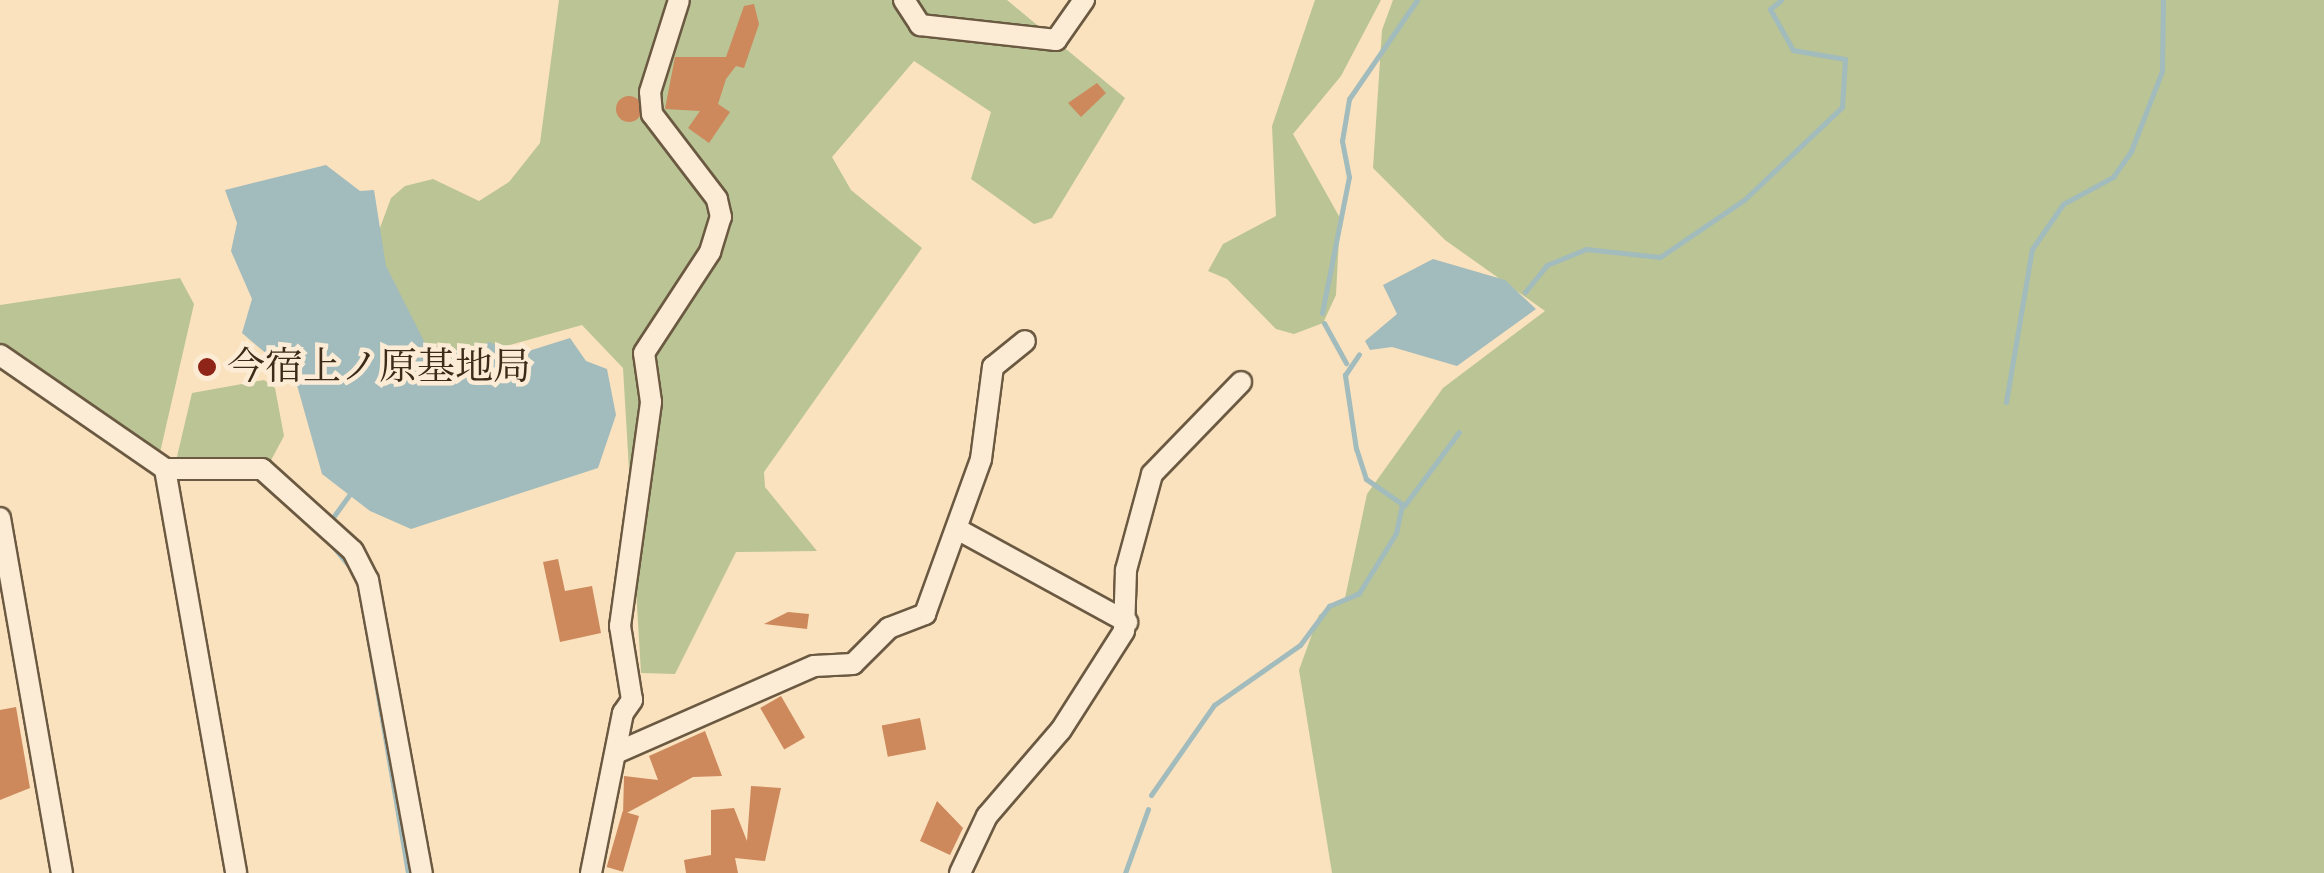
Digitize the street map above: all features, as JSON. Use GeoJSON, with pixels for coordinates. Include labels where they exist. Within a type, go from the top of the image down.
{"type":"FeatureCollection","features":[{"type":"Feature","properties":{"kind":"street"},"geometry":{"type":"LineString","coordinates":[[591,873],[632,700],[620,626],[650,402],[644,353],[710,252],[721,217],[718,199],[652,114],[650,92],[679,0]]}},
{"type":"Feature","properties":{"kind":"street"},"geometry":{"type":"LineString","coordinates":[[904,0],[920,25],[1056,40],[1084,0]]}},
{"type":"Feature","properties":{"kind":"street"},"geometry":{"type":"LineString","coordinates":[[618,752],[814,666],[853,664],[889,628],[926,614],[960,530],[981,459],[993,367],[1025,341]]}},
{"type":"Feature","properties":{"kind":"street"},"geometry":{"type":"LineString","coordinates":[[0,355],[165,469],[262,469],[353,552],[368,580],[422,873]]}},
{"type":"Feature","properties":{"kind":"street"},"geometry":{"type":"LineString","coordinates":[[960,873],[987,816],[1061,730],[1127,622],[1126,570],[1152,474],[1241,382]]}},
{"type":"Feature","properties":{"kind":"street"},"geometry":{"type":"LineString","coordinates":[[165,469],[236,873]]}},
{"type":"Feature","properties":{"kind":"street"},"geometry":{"type":"LineString","coordinates":[[0,518],[62,873]]}},
{"type":"Feature","properties":{"kind":"street"},"geometry":{"type":"LineString","coordinates":[[960,530],[1127,622]]}},
{"type":"Feature","properties":{"kind":"green space"},"geometry":{"type":"Polygon","coordinates":[[[559,0],[1007,0],[1125,98],[1052,218],[1034,224],[971,179],[991,112],[914,61],[832,157],[851,190],[922,248],[764,472],[765,487],[817,551],[736,552],[675,674],[641,673],[623,368],[582,325],[463,358],[425,348],[388,279],[377,236],[391,198],[405,186],[433,179],[479,201],[509,182],[540,143],[559,0]]]}},
{"type":"Feature","properties":{"kind":"green space"},"geometry":{"type":"Polygon","coordinates":[[[1315,0],[1381,0],[1341,76],[1293,134],[1340,218],[1336,295],[1323,323],[1294,334],[1276,329],[1227,279],[1208,271],[1223,244],[1276,216],[1272,126],[1315,0]]]}},
{"type":"Feature","properties":{"kind":"green space"},"geometry":{"type":"Polygon","coordinates":[[[1393,0],[2324,0],[2324,873],[1332,873],[1299,670],[1319,615],[1345,598],[1367,494],[1443,388],[1545,311],[1445,240],[1373,168],[1382,30],[1393,0]]]}},
{"type":"Feature","properties":{"kind":"green space"},"geometry":{"type":"Polygon","coordinates":[[[180,278],[194,304],[159,457],[0,343],[0,305],[180,278]]]}},
{"type":"Feature","properties":{"kind":"green space"},"geometry":{"type":"Polygon","coordinates":[[[264,380],[275,388],[284,436],[269,464],[176,461],[192,393],[264,380]]]}},
{"type":"Feature","properties":{"kind":"water"},"geometry":{"type":"Polygon","coordinates":[[[326,165],[360,191],[374,190],[386,266],[427,347],[469,350],[490,342],[516,355],[570,338],[586,361],[607,369],[616,415],[598,468],[411,529],[370,511],[322,474],[295,378],[242,333],[252,299],[231,251],[237,223],[225,190],[326,165]]]}},
{"type":"Feature","properties":{"kind":"water"},"geometry":{"type":"Polygon","coordinates":[[[1433,259],[1505,280],[1536,309],[1457,366],[1392,347],[1370,350],[1365,341],[1397,314],[1383,285],[1433,259]]]}},
{"type":"Feature","properties":{"kind":"building"},"geometry":{"type":"Polygon","coordinates":[[[754,4],[759,24],[744,68],[736,66],[726,79],[718,104],[730,112],[709,143],[688,128],[700,111],[665,109],[675,57],[726,57],[744,6],[754,4]]]}},
{"type":"Feature","properties":{"kind":"building"},"geometry":{"type":"Polygon","coordinates":[[[1097,83],[1106,93],[1081,117],[1068,103],[1097,83]]]}},
{"type":"Feature","properties":{"kind":"building"},"geometry":{"type":"Polygon","coordinates":[[[629,96],[638,100],[642,109],[638,118],[629,122],[620,118],[616,109],[620,100],[629,96]]]}},
{"type":"Feature","properties":{"kind":"building"},"geometry":{"type":"Polygon","coordinates":[[[558,559],[565,591],[592,586],[601,633],[560,642],[543,562],[558,559]]]}},
{"type":"Feature","properties":{"kind":"building"},"geometry":{"type":"Polygon","coordinates":[[[788,612],[809,614],[807,629],[764,624],[788,612]]]}},
{"type":"Feature","properties":{"kind":"building"},"geometry":{"type":"Polygon","coordinates":[[[781,696],[805,738],[784,750],[760,708],[781,696]]]}},
{"type":"Feature","properties":{"kind":"building"},"geometry":{"type":"Polygon","coordinates":[[[16,707],[30,788],[0,800],[0,710],[16,707]]]}},
{"type":"Feature","properties":{"kind":"building"},"geometry":{"type":"Polygon","coordinates":[[[920,718],[926,749],[888,757],[882,725],[920,718]]]}},
{"type":"Feature","properties":{"kind":"building"},"geometry":{"type":"Polygon","coordinates":[[[705,731],[722,776],[693,777],[623,815],[624,776],[658,780],[649,756],[705,731]]]}},
{"type":"Feature","properties":{"kind":"building"},"geometry":{"type":"Polygon","coordinates":[[[751,786],[781,788],[765,861],[735,858],[738,873],[686,873],[684,860],[711,855],[711,810],[734,808],[747,841],[751,786]]]}},
{"type":"Feature","properties":{"kind":"building"},"geometry":{"type":"Polygon","coordinates":[[[937,801],[963,828],[950,855],[920,841],[937,801]]]}},
{"type":"Feature","properties":{"kind":"building"},"geometry":{"type":"Polygon","coordinates":[[[623,811],[639,816],[623,872],[607,867],[623,811]]]}},
{"type":"Feature","properties":{"kind":"waterway"},"geometry":{"type":"LineString","coordinates":[[1322,313],[1349,177],[1342,141],[1349,99],[1417,0]]}},
{"type":"Feature","properties":{"kind":"waterway"},"geometry":{"type":"LineString","coordinates":[[1525,292],[1547,265],[1586,249],[1660,257],[1744,200],[1842,107],[1845,59],[1793,50],[1770,9],[1781,0]]}},
{"type":"Feature","properties":{"kind":"waterway"},"geometry":{"type":"LineString","coordinates":[[2006,402],[2032,249],[2063,204],[2113,177],[2131,151],[2162,71],[2163,0]]}},
{"type":"Feature","properties":{"kind":"waterway"},"geometry":{"type":"LineString","coordinates":[[1324,323],[1346,363]]}},
{"type":"Feature","properties":{"kind":"waterway"},"geometry":{"type":"LineString","coordinates":[[1151,795],[1214,705],[1300,645],[1329,606],[1359,593],[1396,533],[1402,504],[1366,479],[1356,449],[1345,375],[1359,354]]}},
{"type":"Feature","properties":{"kind":"waterway"},"geometry":{"type":"LineString","coordinates":[[1404,506],[1459,432]]}},
{"type":"Feature","properties":{"kind":"waterway"},"geometry":{"type":"LineString","coordinates":[[331,520],[352,491]]}},
{"type":"Feature","properties":{"kind":"waterway"},"geometry":{"type":"LineString","coordinates":[[330,543],[352,569]]}},
{"type":"Feature","properties":{"kind":"waterway"},"geometry":{"type":"LineString","coordinates":[[359,583],[408,873]]}},
{"type":"Feature","properties":{"kind":"waterway"},"geometry":{"type":"LineString","coordinates":[[1125,873],[1148,809]]}},
{"type":"Feature","properties":{"kind":"place","name":"今宿上ノ原基地局"},"geometry":{"type":"Point","coordinates":[207,367]}}]}
